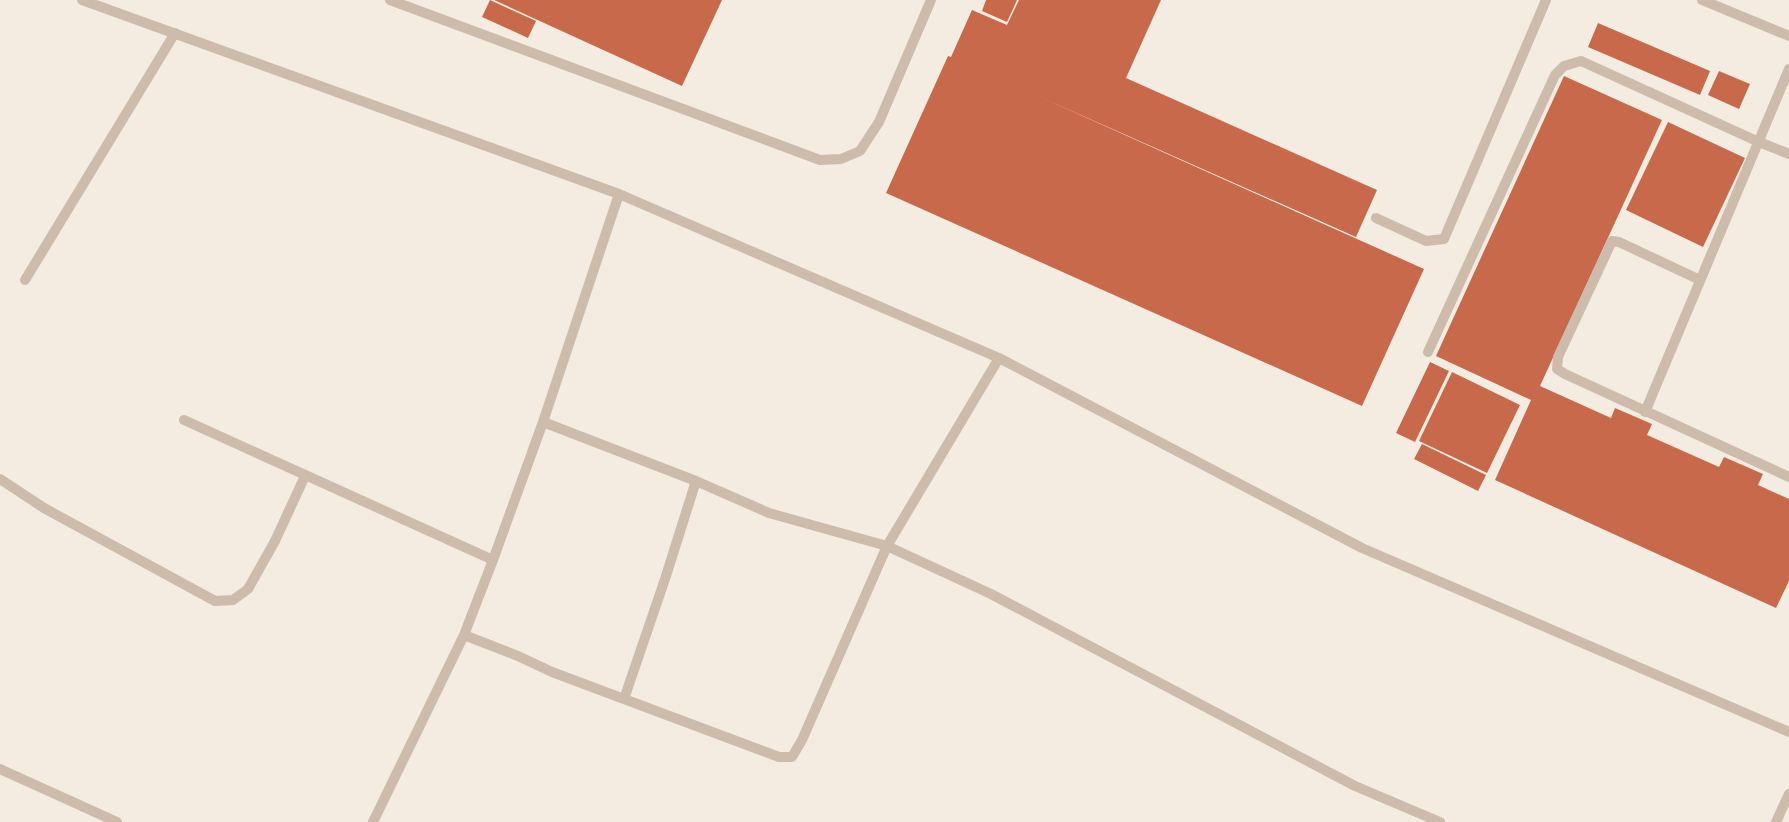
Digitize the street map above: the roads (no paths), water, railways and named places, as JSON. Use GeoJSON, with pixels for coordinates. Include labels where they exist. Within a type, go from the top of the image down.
{"type":"FeatureCollection","features":[{"type":"Feature","properties":{"kind":"street"},"geometry":{"type":"LineString","coordinates":[[82,0],[619,194],[999,358],[1362,548],[1789,732]]}},
{"type":"Feature","properties":{"kind":"street"},"geometry":{"type":"LineString","coordinates":[[390,0],[820,160],[841,159],[860,151],[880,122],[930,0]]}},
{"type":"Feature","properties":{"kind":"street"},"geometry":{"type":"LineString","coordinates":[[1376,218],[1426,241],[1444,239],[1546,0]]}},
{"type":"Feature","properties":{"kind":"street"},"geometry":{"type":"LineString","coordinates":[[1702,0],[1789,36]]}},
{"type":"Feature","properties":{"kind":"street"},"geometry":{"type":"LineString","coordinates":[[25,280],[175,33]]}},
{"type":"Feature","properties":{"kind":"street"},"geometry":{"type":"LineString","coordinates":[[1428,352],[1555,75],[1564,66],[1581,61],[1759,142],[1789,154]]}},
{"type":"Feature","properties":{"kind":"street"},"geometry":{"type":"LineString","coordinates":[[1646,412],[1789,70]]}},
{"type":"Feature","properties":{"kind":"street"},"geometry":{"type":"LineString","coordinates":[[373,822],[464,635],[493,560],[542,422],[619,194]]}},
{"type":"Feature","properties":{"kind":"street"},"geometry":{"type":"LineString","coordinates":[[1700,280],[1619,242],[1612,241],[1558,358],[1557,368],[1565,374],[1789,477]]}},
{"type":"Feature","properties":{"kind":"street"},"geometry":{"type":"LineString","coordinates":[[464,635],[518,656],[552,672],[779,757],[792,757],[802,740],[887,546],[999,358]]}},
{"type":"Feature","properties":{"kind":"street"},"geometry":{"type":"LineString","coordinates":[[184,420],[493,560]]}},
{"type":"Feature","properties":{"kind":"street"},"geometry":{"type":"LineString","coordinates":[[542,422],[696,481],[769,512],[887,546],[991,594],[1355,786],[1440,822]]}},
{"type":"Feature","properties":{"kind":"street"},"geometry":{"type":"LineString","coordinates":[[0,479],[44,508],[215,601],[233,600],[248,589],[275,541],[305,476]]}},
{"type":"Feature","properties":{"kind":"street"},"geometry":{"type":"LineString","coordinates":[[624,699],[665,579],[696,481]]}},
{"type":"Feature","properties":{"kind":"street"},"geometry":{"type":"LineString","coordinates":[[0,769],[117,822]]}},
{"type":"Feature","properties":{"kind":"street"},"geometry":{"type":"LineString","coordinates":[[1776,822],[1789,794]]}}]}
